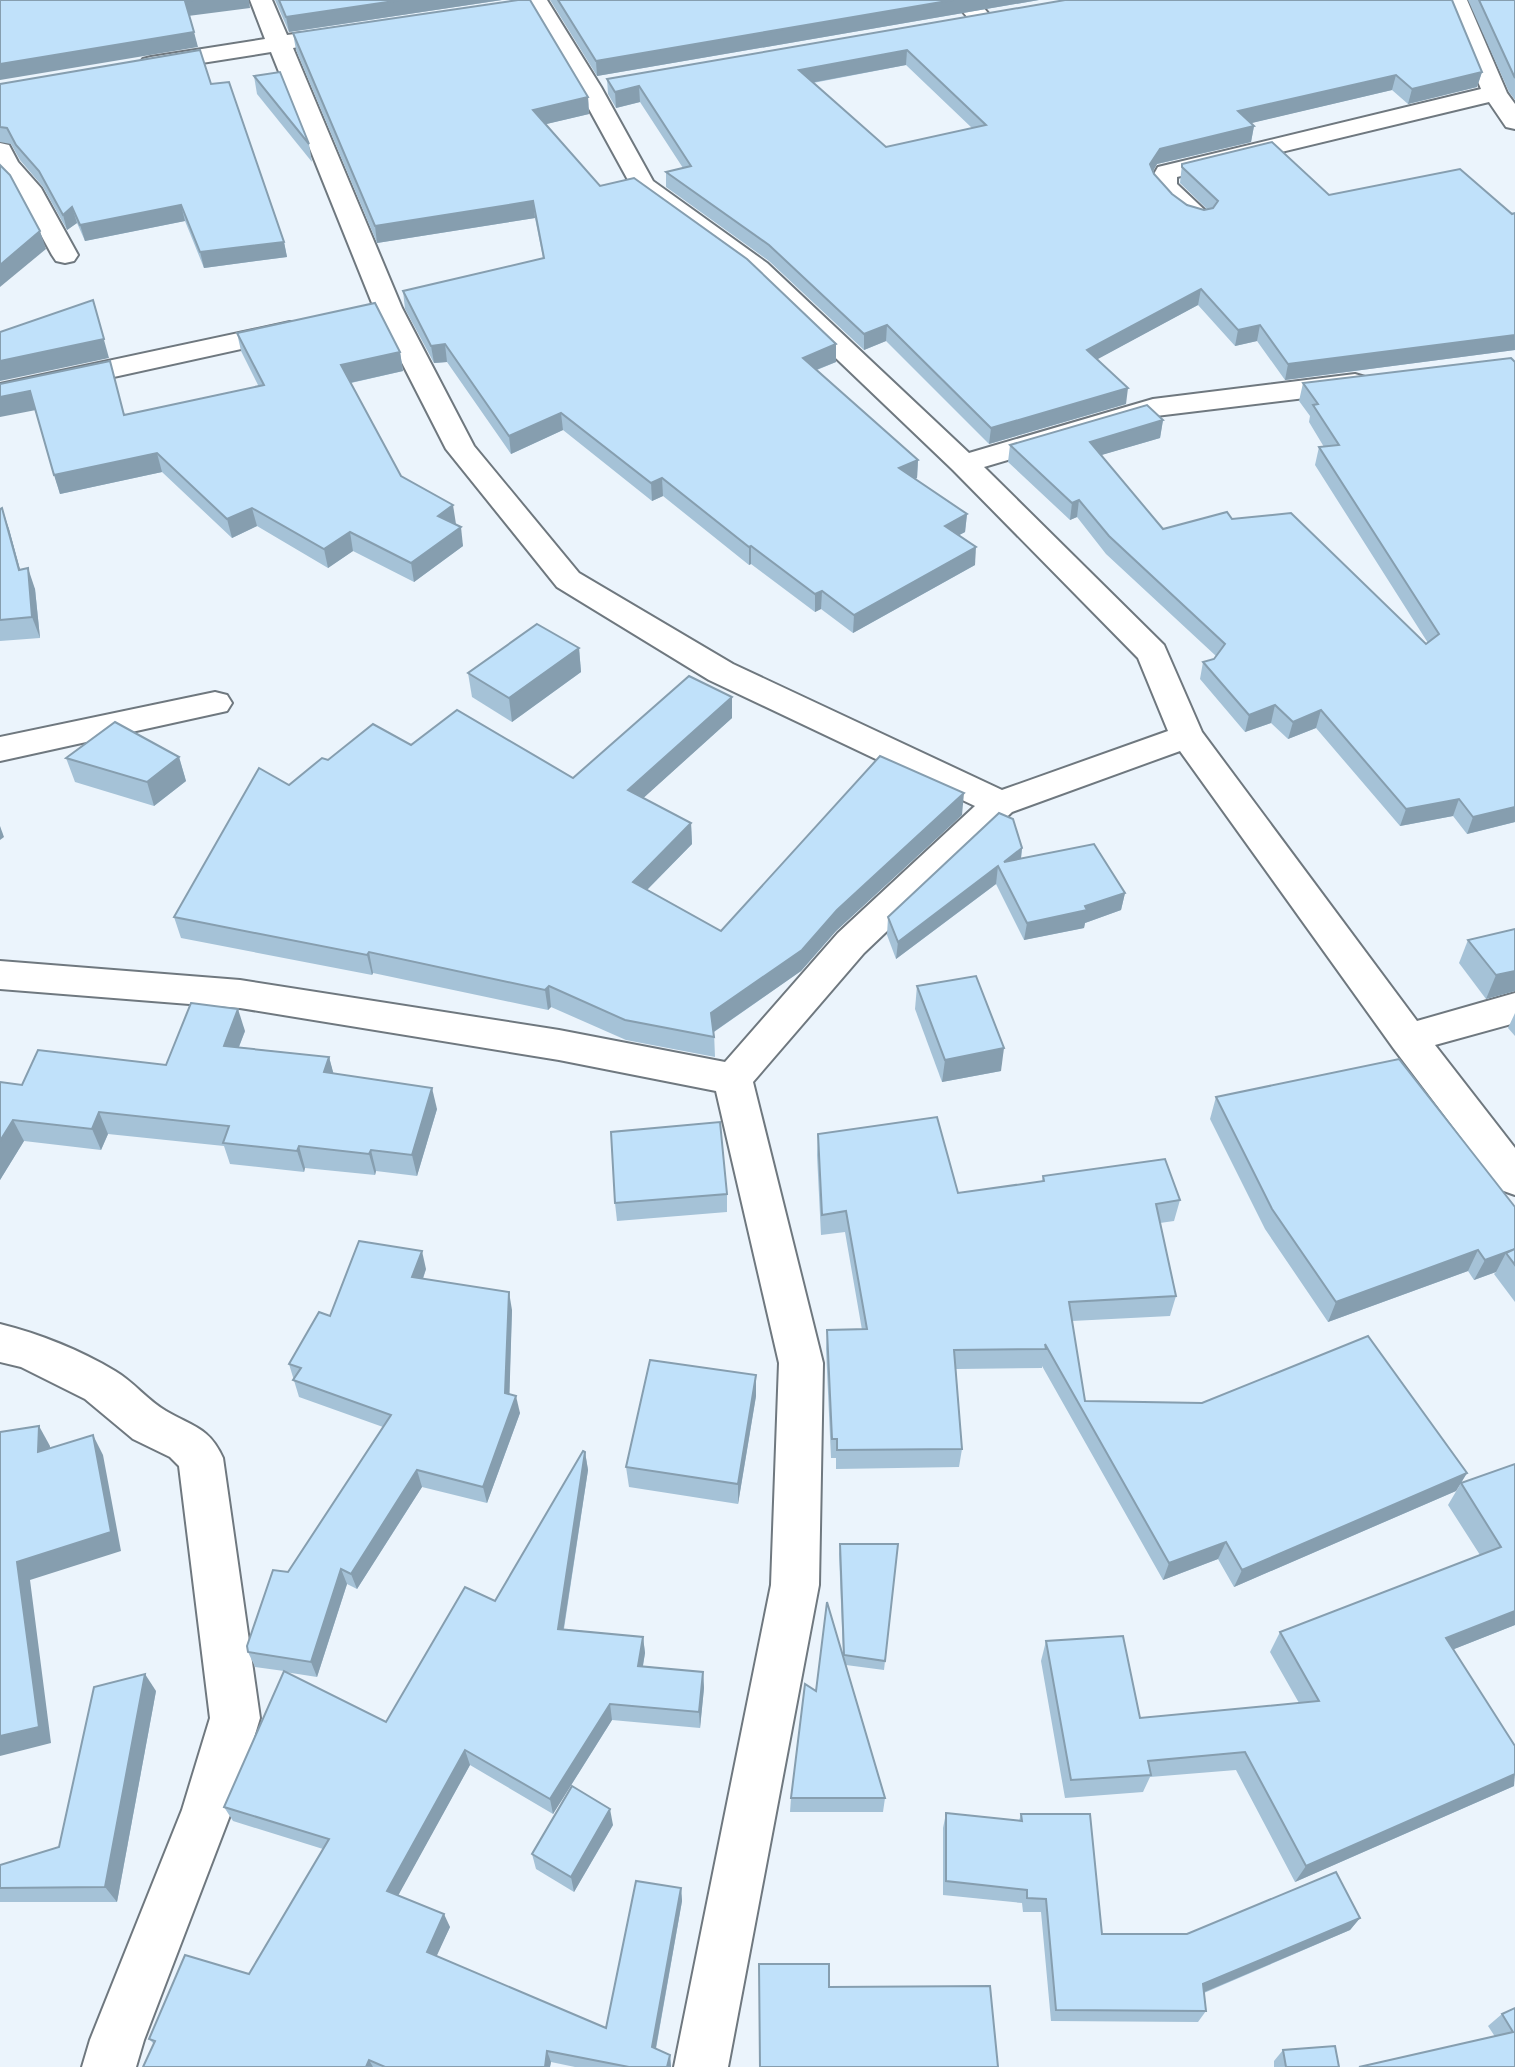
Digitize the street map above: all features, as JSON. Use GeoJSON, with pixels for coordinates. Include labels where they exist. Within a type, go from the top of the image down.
{"type":"FeatureCollection","features":[{"type":"Feature","properties":{"kind":"street"},"geometry":{"type":"LineString","coordinates":[[261,0],[374,311],[461,449],[568,580],[721,672],[1000,803]]}},
{"type":"Feature","properties":{"kind":"street"},"geometry":{"type":"LineString","coordinates":[[965,0],[982,19]]}},
{"type":"Feature","properties":{"kind":"street"},"geometry":{"type":"LineString","coordinates":[[1456,0],[1495,93],[1515,122]]}},
{"type":"Feature","properties":{"kind":"street"},"geometry":{"type":"LineString","coordinates":[[529,4],[602,84],[643,186],[758,269],[964,464],[1152,653],[1187,736],[1408,1038],[1515,1178]]}},
{"type":"Feature","properties":{"kind":"street"},"geometry":{"type":"LineString","coordinates":[[955,24],[1007,15]]}},
{"type":"Feature","properties":{"kind":"street"},"geometry":{"type":"LineString","coordinates":[[132,67],[320,37]]}},
{"type":"Feature","properties":{"kind":"street"},"geometry":{"type":"LineString","coordinates":[[1199,217],[1167,188],[1163,181],[1167,172],[1495,93]]}},
{"type":"Feature","properties":{"kind":"street"},"geometry":{"type":"LineString","coordinates":[[0,150],[7,165],[28,188],[65,255]]}},
{"type":"Feature","properties":{"kind":"street"},"geometry":{"type":"LineString","coordinates":[[0,393],[321,323]]}},
{"type":"Feature","properties":{"kind":"street"},"geometry":{"type":"LineString","coordinates":[[964,464],[1153,408],[1381,380]]}},
{"type":"Feature","properties":{"kind":"street"},"geometry":{"type":"LineString","coordinates":[[0,749],[215,703]]}},
{"type":"Feature","properties":{"kind":"street"},"geometry":{"type":"LineString","coordinates":[[733,1079],[851,943],[1000,803],[1187,736]]}},
{"type":"Feature","properties":{"kind":"street"},"geometry":{"type":"LineString","coordinates":[[0,975],[240,994],[559,1045],[733,1079]]}},
{"type":"Feature","properties":{"kind":"street"},"geometry":{"type":"LineString","coordinates":[[1408,1038],[1515,1008]]}},
{"type":"Feature","properties":{"kind":"street"},"geometry":{"type":"LineString","coordinates":[[701,2067],[795,1572],[801,1363],[733,1079]]}},
{"type":"Feature","properties":{"kind":"street"},"geometry":{"type":"LineString","coordinates":[[0,1343],[29,1350],[101,1385],[149,1425],[186,1443],[200,1458],[235,1718],[207,1810],[117,2040],[109,2067]]}},
{"type":"Feature","properties":{"kind":"building"},"geometry":{"type":"Polygon","coordinates":[[[0,0],[193,0],[185,1],[194,32],[0,64],[0,0]]]}},
{"type":"Feature","properties":{"kind":"building"},"geometry":{"type":"Polygon","coordinates":[[[279,0],[401,0],[286,17],[279,0]]]}},
{"type":"Feature","properties":{"kind":"building"},"geometry":{"type":"Polygon","coordinates":[[[530,0],[588,97],[533,110],[600,186],[634,178],[747,259],[836,344],[803,358],[918,460],[899,468],[967,514],[945,526],[976,547],[854,615],[822,591],[815,594],[749,547],[662,478],[651,483],[561,413],[509,436],[445,344],[431,346],[403,291],[544,258],[533,201],[375,226],[293,33],[530,0]]]}},
{"type":"Feature","properties":{"kind":"building"},"geometry":{"type":"Polygon","coordinates":[[[558,0],[953,0],[596,61],[558,0]]]}},
{"type":"Feature","properties":{"kind":"building"},"geometry":{"type":"Polygon","coordinates":[[[1065,0],[1452,0],[1482,72],[1412,89],[1396,75],[1238,111],[1254,126],[1160,149],[1150,164],[1154,174],[1172,194],[1187,205],[1204,210],[1213,208],[1218,201],[1182,164],[1272,142],[1329,195],[1460,169],[1512,214],[1515,213],[1515,335],[1288,364],[1260,325],[1238,330],[1201,289],[1087,350],[1128,388],[991,428],[887,325],[864,334],[769,245],[666,172],[691,166],[639,86],[615,92],[607,79],[1065,0]],[[907,50],[799,70],[886,147],[986,125],[907,50]]]}},
{"type":"Feature","properties":{"kind":"building"},"geometry":{"type":"Polygon","coordinates":[[[1479,0],[1515,0],[1515,78],[1514,76],[1479,0]]]}},
{"type":"Feature","properties":{"kind":"building"},"geometry":{"type":"Polygon","coordinates":[[[200,50],[211,84],[229,82],[284,242],[200,252],[181,205],[80,225],[72,207],[63,215],[39,171],[16,145],[7,128],[0,127],[0,84],[200,50]]]}},
{"type":"Feature","properties":{"kind":"building"},"geometry":{"type":"Polygon","coordinates":[[[280,72],[309,144],[254,76],[280,72]]]}},
{"type":"Feature","properties":{"kind":"building"},"geometry":{"type":"Polygon","coordinates":[[[0,165],[10,175],[40,231],[0,265],[0,165]]]}},
{"type":"Feature","properties":{"kind":"building"},"geometry":{"type":"Polygon","coordinates":[[[93,300],[104,339],[0,361],[0,332],[93,300]]]}},
{"type":"Feature","properties":{"kind":"building"},"geometry":{"type":"Polygon","coordinates":[[[375,303],[400,352],[341,365],[401,476],[453,505],[438,516],[461,527],[411,563],[350,532],[324,549],[252,508],[227,519],[157,453],[54,475],[30,391],[0,397],[0,384],[110,361],[124,415],[264,385],[237,333],[375,303]]]}},
{"type":"Feature","properties":{"kind":"building"},"geometry":{"type":"Polygon","coordinates":[[[1511,358],[1515,362],[1515,807],[1473,817],[1459,799],[1406,809],[1321,710],[1293,722],[1275,705],[1249,715],[1203,662],[1214,659],[1225,644],[1109,536],[1079,500],[1072,503],[1010,445],[1147,405],[1163,420],[1090,442],[1163,529],[1227,512],[1232,519],[1291,513],[1426,644],[1439,634],[1319,447],[1339,445],[1313,405],[1318,404],[1303,383],[1511,358]]]}},
{"type":"Feature","properties":{"kind":"building"},"geometry":{"type":"Polygon","coordinates":[[[2,508],[19,570],[28,568],[32,617],[0,620],[2,508]]]}},
{"type":"Feature","properties":{"kind":"building"},"geometry":{"type":"Polygon","coordinates":[[[537,624],[579,648],[509,698],[468,673],[537,624]]]}},
{"type":"Feature","properties":{"kind":"building"},"geometry":{"type":"Polygon","coordinates":[[[689,676],[732,697],[628,790],[691,823],[633,882],[721,931],[880,756],[964,793],[837,910],[802,950],[711,1013],[714,1037],[625,1020],[549,986],[545,990],[369,952],[367,955],[174,917],[259,768],[289,785],[322,758],[328,760],[373,724],[411,745],[457,710],[573,778],[689,676]]]}},
{"type":"Feature","properties":{"kind":"building"},"geometry":{"type":"Polygon","coordinates":[[[115,722],[179,757],[147,782],[66,758],[115,722]]]}},
{"type":"Feature","properties":{"kind":"building"},"geometry":{"type":"Polygon","coordinates":[[[999,813],[1013,819],[1022,848],[1004,862],[1094,844],[1125,893],[1085,906],[1087,910],[1027,923],[998,866],[898,942],[888,917],[999,813]]]}},
{"type":"Feature","properties":{"kind":"building"},"geometry":{"type":"Polygon","coordinates":[[[1515,929],[1515,971],[1496,975],[1468,940],[1515,929]]]}},
{"type":"Feature","properties":{"kind":"building"},"geometry":{"type":"Polygon","coordinates":[[[976,976],[1004,1048],[945,1060],[917,986],[976,976]]]}},
{"type":"Feature","properties":{"kind":"building"},"geometry":{"type":"Polygon","coordinates":[[[191,1003],[238,1009],[224,1046],[329,1057],[324,1072],[432,1088],[412,1155],[371,1150],[369,1154],[299,1146],[297,1151],[223,1143],[229,1126],[99,1112],[92,1129],[13,1120],[0,1141],[0,1082],[22,1085],[38,1050],[166,1065],[191,1003]]]}},
{"type":"Feature","properties":{"kind":"building"},"geometry":{"type":"Polygon","coordinates":[[[1399,1059],[1515,1207],[1515,1249],[1485,1260],[1478,1250],[1336,1302],[1272,1209],[1216,1097],[1399,1059]]]}},
{"type":"Feature","properties":{"kind":"building"},"geometry":{"type":"Polygon","coordinates":[[[937,1117],[958,1193],[1044,1181],[1043,1176],[1165,1159],[1180,1200],[1156,1204],[1176,1296],[1069,1302],[1085,1401],[1202,1403],[1368,1336],[1467,1473],[1242,1570],[1226,1542],[1169,1563],[1045,1344],[1046,1349],[954,1350],[962,1449],[837,1450],[837,1439],[832,1439],[827,1330],[867,1329],[846,1211],[822,1215],[818,1134],[937,1117]]]}},
{"type":"Feature","properties":{"kind":"building"},"geometry":{"type":"Polygon","coordinates":[[[720,1122],[727,1194],[615,1203],[611,1132],[720,1122]]]}},
{"type":"Feature","properties":{"kind":"building"},"geometry":{"type":"Polygon","coordinates":[[[359,1241],[422,1251],[412,1277],[509,1292],[505,1393],[516,1396],[483,1487],[417,1470],[351,1574],[341,1569],[311,1662],[248,1652],[247,1646],[273,1570],[288,1572],[391,1415],[293,1380],[301,1368],[289,1364],[319,1312],[330,1316],[359,1241]]]}},
{"type":"Feature","properties":{"kind":"building"},"geometry":{"type":"Polygon","coordinates":[[[1515,1249],[1515,1265],[1506,1253],[1515,1249]]]}},
{"type":"Feature","properties":{"kind":"building"},"geometry":{"type":"Polygon","coordinates":[[[650,1360],[756,1375],[738,1484],[626,1467],[650,1360]]]}},
{"type":"Feature","properties":{"kind":"building"},"geometry":{"type":"Polygon","coordinates":[[[39,1426],[38,1452],[93,1435],[111,1532],[17,1562],[39,1727],[0,1736],[0,1432],[39,1426]]]}},
{"type":"Feature","properties":{"kind":"building"},"geometry":{"type":"Polygon","coordinates":[[[583,1451],[585,1452],[558,1629],[643,1637],[638,1666],[703,1672],[699,1712],[610,1704],[550,1799],[465,1750],[387,1891],[444,1914],[427,1952],[606,2028],[636,1881],[681,1888],[652,2047],[670,2055],[667,2067],[629,2067],[547,2051],[545,2067],[385,2067],[369,2060],[366,2067],[143,2067],[155,2041],[149,2039],[185,1955],[249,1974],[329,1839],[224,1807],[284,1671],[386,1722],[465,1587],[495,1601],[583,1451]]]}},
{"type":"Feature","properties":{"kind":"building"},"geometry":{"type":"Polygon","coordinates":[[[1515,1464],[1515,1611],[1446,1638],[1515,1746],[1515,1774],[1306,1866],[1245,1752],[1148,1761],[1151,1775],[1071,1780],[1046,1641],[1123,1636],[1140,1718],[1319,1701],[1280,1632],[1501,1547],[1461,1483],[1515,1464]]]}},
{"type":"Feature","properties":{"kind":"building"},"geometry":{"type":"Polygon","coordinates":[[[840,1544],[898,1544],[885,1661],[844,1655],[840,1544]]]}},
{"type":"Feature","properties":{"kind":"building"},"geometry":{"type":"Polygon","coordinates":[[[827,1602],[885,1798],[791,1798],[805,1684],[816,1691],[827,1602]]]}},
{"type":"Feature","properties":{"kind":"building"},"geometry":{"type":"Polygon","coordinates":[[[145,1674],[105,1887],[0,1888],[0,1865],[59,1847],[94,1687],[145,1674]]]}},
{"type":"Feature","properties":{"kind":"building"},"geometry":{"type":"Polygon","coordinates":[[[572,1786],[610,1809],[571,1877],[532,1854],[572,1786]]]}},
{"type":"Feature","properties":{"kind":"building"},"geometry":{"type":"Polygon","coordinates":[[[946,1813],[1022,1821],[1021,1814],[1090,1814],[1102,1934],[1187,1934],[1336,1872],[1360,1918],[1203,1984],[1206,2011],[1056,2010],[1046,1899],[1027,1898],[1027,1890],[946,1881],[946,1813]]]}},
{"type":"Feature","properties":{"kind":"building"},"geometry":{"type":"Polygon","coordinates":[[[759,1964],[829,1964],[829,1987],[990,1986],[998,2067],[760,2067],[759,1964]]]}},
{"type":"Feature","properties":{"kind":"building"},"geometry":{"type":"Polygon","coordinates":[[[1515,2008],[1515,2067],[1359,2067],[1513,2032],[1502,2014],[1515,2008]]]}},
{"type":"Feature","properties":{"kind":"building"},"geometry":{"type":"Polygon","coordinates":[[[1335,2046],[1339,2067],[1286,2067],[1283,2050],[1335,2046]]]}}]}
